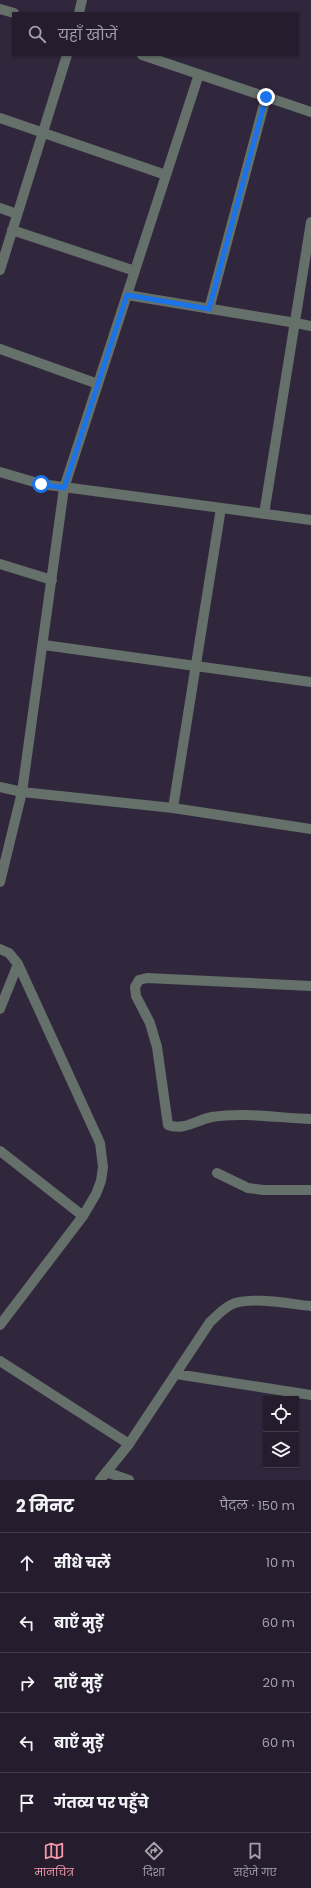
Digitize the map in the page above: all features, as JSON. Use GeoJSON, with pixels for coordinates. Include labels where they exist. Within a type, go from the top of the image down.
{"type":"FeatureCollection","features":[{"type":"Feature","properties":{"kind":"street"},"geometry":{"type":"LineString","coordinates":[[79,12],[82,0]]}},
{"type":"Feature","properties":{"kind":"street"},"geometry":{"type":"LineString","coordinates":[[0,9],[12,12]]}},
{"type":"Feature","properties":{"kind":"street"},"geometry":{"type":"LineString","coordinates":[[0,270],[67,56]]}},
{"type":"Feature","properties":{"kind":"street"},"geometry":{"type":"LineString","coordinates":[[145,56],[311,112]]}},
{"type":"Feature","properties":{"kind":"street"},"geometry":{"type":"LineString","coordinates":[[0,882],[22,792],[44,645],[64,488],[199,74]]}},
{"type":"Feature","properties":{"kind":"street"},"geometry":{"type":"LineString","coordinates":[[209,309],[266,97]]}},
{"type":"Feature","properties":{"kind":"street"},"geometry":{"type":"LineString","coordinates":[[0,118],[166,175]]}},
{"type":"Feature","properties":{"kind":"street"},"geometry":{"type":"LineString","coordinates":[[0,208],[17,214]]}},
{"type":"Feature","properties":{"kind":"street"},"geometry":{"type":"LineString","coordinates":[[264,514],[296,323],[311,222]]}},
{"type":"Feature","properties":{"kind":"street"},"geometry":{"type":"LineString","coordinates":[[12,230],[135,271]]}},
{"type":"Feature","properties":{"kind":"street"},"geometry":{"type":"LineString","coordinates":[[127,295],[311,326]]}},
{"type":"Feature","properties":{"kind":"street"},"geometry":{"type":"LineString","coordinates":[[0,349],[98,384]]}},
{"type":"Feature","properties":{"kind":"street"},"geometry":{"type":"LineString","coordinates":[[0,472],[41,484],[64,488],[311,520]]}},
{"type":"Feature","properties":{"kind":"street"},"geometry":{"type":"LineString","coordinates":[[172,808],[221,508]]}},
{"type":"Feature","properties":{"kind":"street"},"geometry":{"type":"LineString","coordinates":[[0,564],[52,580]]}},
{"type":"Feature","properties":{"kind":"street"},"geometry":{"type":"LineString","coordinates":[[44,645],[311,682]]}},
{"type":"Feature","properties":{"kind":"street"},"geometry":{"type":"LineString","coordinates":[[0,787],[22,792],[172,808],[311,828]]}},
{"type":"Feature","properties":{"kind":"street"},"geometry":{"type":"LineString","coordinates":[[0,949],[9,954],[18,964],[100,1143],[103,1167],[101,1181],[96,1194],[83,1216],[0,1325]]}},
{"type":"Feature","properties":{"kind":"street"},"geometry":{"type":"LineString","coordinates":[[0,1009],[18,964]]}},
{"type":"Feature","properties":{"kind":"street"},"geometry":{"type":"LineString","coordinates":[[311,986],[147,978],[140,980],[135,987],[136,996],[150,1023],[157,1047],[168,1125],[182,1128],[212,1117],[231,1115],[311,1119]]}},
{"type":"Feature","properties":{"kind":"street"},"geometry":{"type":"LineString","coordinates":[[0,1151],[83,1216]]}},
{"type":"Feature","properties":{"kind":"street"},"geometry":{"type":"LineString","coordinates":[[217,1173],[248,1188],[262,1190],[311,1190]]}},
{"type":"Feature","properties":{"kind":"street"},"geometry":{"type":"LineString","coordinates":[[129,1480],[103,1476],[128,1444],[210,1322],[221,1312],[235,1303],[254,1301],[311,1306]]}},
{"type":"Feature","properties":{"kind":"street"},"geometry":{"type":"LineString","coordinates":[[0,1361],[128,1444]]}},
{"type":"Feature","properties":{"kind":"street"},"geometry":{"type":"LineString","coordinates":[[176,1374],[311,1395]]}},
{"type":"Feature","properties":{"kind":"route"},"geometry":{"type":"LineString","coordinates":[[41,484],[64,488],[127,295],[209,309],[266,97]]}}]}
